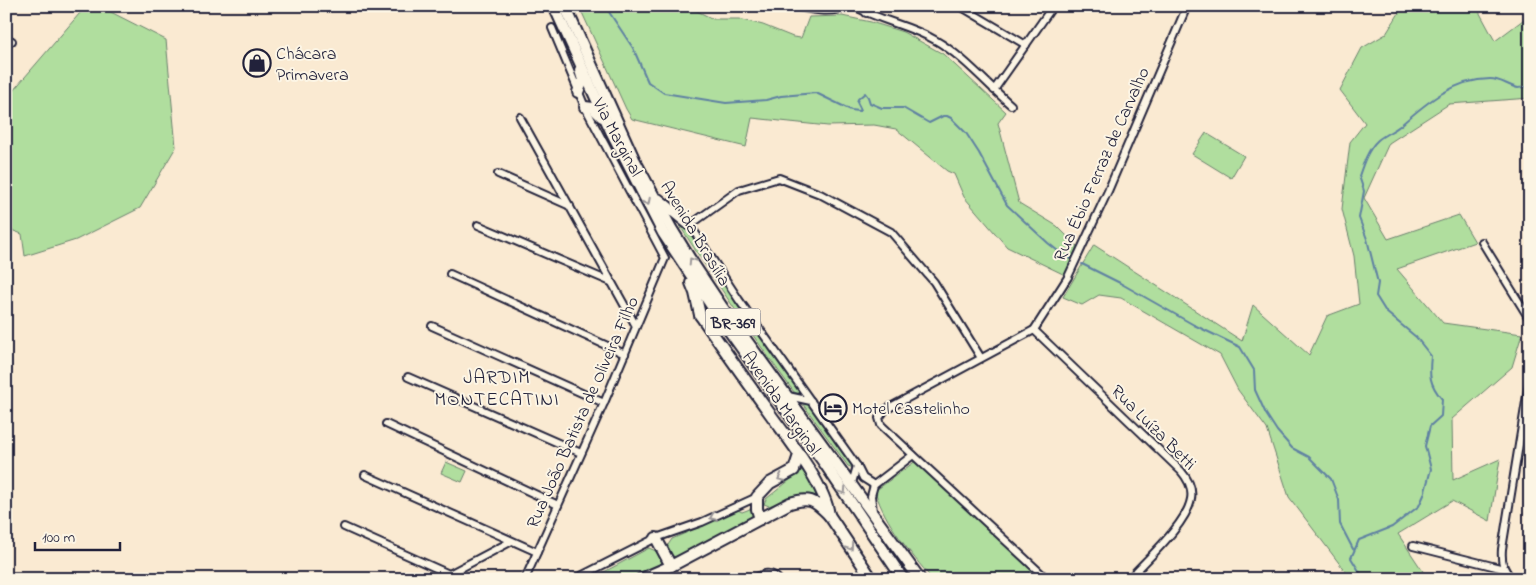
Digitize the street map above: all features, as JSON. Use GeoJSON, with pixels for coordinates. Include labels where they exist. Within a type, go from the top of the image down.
{"type":"FeatureCollection","features":[{"type":"Feature","properties":{"kind":"main road","name":"Avenida Brasília"},"geometry":{"type":"LineString","coordinates":[[554,6],[611,130],[663,232],[683,264],[825,464],[903,579]]}},
{"type":"Feature","properties":{"kind":"main road","name":"Avenida Brasília"},"geometry":{"type":"LineString","coordinates":[[565,6],[631,151],[671,228],[712,291],[920,579]]}},
{"type":"Feature","properties":{"kind":"main road"},"geometry":{"type":"LineString","coordinates":[[574,47],[583,80],[578,92]]}},
{"type":"Feature","properties":{"kind":"main road"},"geometry":{"type":"LineString","coordinates":[[585,107],[593,108],[598,112],[611,130]]}},
{"type":"Feature","properties":{"kind":"main road"},"geometry":{"type":"LineString","coordinates":[[653,195],[690,225]]}},
{"type":"Feature","properties":{"kind":"main road","name":"Avenida Marginal"},"geometry":{"type":"LineString","coordinates":[[683,264],[695,293],[700,315],[799,454],[823,494],[829,514]]}},
{"type":"Feature","properties":{"kind":"main road"},"geometry":{"type":"LineString","coordinates":[[760,519],[757,509],[757,496],[770,483],[794,470],[799,454]]}},
{"type":"Feature","properties":{"kind":"main road"},"geometry":{"type":"LineString","coordinates":[[641,579],[670,566],[790,503],[803,499],[819,504],[829,514],[872,579]]}},
{"type":"Feature","properties":{"kind":"main road"},"geometry":{"type":"LineString","coordinates":[[656,538],[670,566]]}},
{"type":"Feature","properties":{"kind":"main road"},"geometry":{"type":"LineString","coordinates":[[903,554],[925,579]]}},
{"type":"Feature","properties":{"kind":"street"},"geometry":{"type":"LineString","coordinates":[[792,6],[825,11],[839,10],[852,6],[866,13],[911,28],[951,50],[1011,104]]}},
{"type":"Feature","properties":{"kind":"street"},"geometry":{"type":"LineString","coordinates":[[866,13],[870,6]]}},
{"type":"Feature","properties":{"kind":"street"},"geometry":{"type":"LineString","coordinates":[[960,6],[1026,45]]}},
{"type":"Feature","properties":{"kind":"street"},"geometry":{"type":"LineString","coordinates":[[994,90],[1053,6]]}},
{"type":"Feature","properties":{"kind":"street","name":"Rua Ébio Ferraz de Carvalho"},"geometry":{"type":"LineString","coordinates":[[1034,330],[1068,277],[1108,191],[1186,6]]}},
{"type":"Feature","properties":{"kind":"street","name":"Via Marginal"},"geometry":{"type":"LineString","coordinates":[[552,28],[585,107],[665,258]]}},
{"type":"Feature","properties":{"kind":"street"},"geometry":{"type":"LineString","coordinates":[[520,116],[636,326]]}},
{"type":"Feature","properties":{"kind":"street"},"geometry":{"type":"LineString","coordinates":[[498,174],[570,206]]}},
{"type":"Feature","properties":{"kind":"street"},"geometry":{"type":"LineString","coordinates":[[874,485],[863,478],[858,466],[739,300],[690,225],[739,190],[779,178],[820,194],[891,232],[934,282],[981,358]]}},
{"type":"Feature","properties":{"kind":"street"},"geometry":{"type":"LineString","coordinates":[[478,225],[612,282]]}},
{"type":"Feature","properties":{"kind":"street"},"geometry":{"type":"LineString","coordinates":[[1482,242],[1530,320]]}},
{"type":"Feature","properties":{"kind":"street","name":"Rua João Batista de Oliveira Filho"},"geometry":{"type":"LineString","coordinates":[[525,579],[604,403],[665,258]]}},
{"type":"Feature","properties":{"kind":"street"},"geometry":{"type":"LineString","coordinates":[[450,274],[625,354]]}},
{"type":"Feature","properties":{"kind":"street"},"geometry":{"type":"LineString","coordinates":[[432,326],[604,403]]}},
{"type":"Feature","properties":{"kind":"street"},"geometry":{"type":"LineString","coordinates":[[1034,330],[881,413],[879,418],[881,425],[1047,579]]}},
{"type":"Feature","properties":{"kind":"street","name":"Rua Luíza Betti"},"geometry":{"type":"LineString","coordinates":[[1034,330],[1181,471],[1187,477],[1191,487],[1192,498],[1183,518],[1129,579]]}},
{"type":"Feature","properties":{"kind":"street"},"geometry":{"type":"LineString","coordinates":[[408,377],[582,453]]}},
{"type":"Feature","properties":{"kind":"street"},"geometry":{"type":"LineString","coordinates":[[1512,579],[1504,569],[1502,549],[1530,377]]}},
{"type":"Feature","properties":{"kind":"street"},"geometry":{"type":"LineString","coordinates":[[787,396],[811,401]]}},
{"type":"Feature","properties":{"kind":"street"},"geometry":{"type":"LineString","coordinates":[[386,424],[558,505]]}},
{"type":"Feature","properties":{"kind":"street"},"geometry":{"type":"LineString","coordinates":[[874,514],[871,494],[874,485],[913,455]]}},
{"type":"Feature","properties":{"kind":"street"},"geometry":{"type":"LineString","coordinates":[[852,483],[858,466]]}},
{"type":"Feature","properties":{"kind":"street"},"geometry":{"type":"LineString","coordinates":[[365,475],[510,542],[536,552]]}},
{"type":"Feature","properties":{"kind":"street"},"geometry":{"type":"LineString","coordinates":[[575,579],[656,538],[702,522],[757,496]]}},
{"type":"Feature","properties":{"kind":"street"},"geometry":{"type":"LineString","coordinates":[[344,527],[449,574]]}},
{"type":"Feature","properties":{"kind":"street"},"geometry":{"type":"LineString","coordinates":[[440,579],[510,542]]}},
{"type":"Feature","properties":{"kind":"street"},"geometry":{"type":"LineString","coordinates":[[1413,546],[1504,569]]}},
{"type":"Feature","properties":{"kind":"street"},"geometry":{"type":"LineString","coordinates":[[753,579],[766,573],[771,573],[778,579]]}},
{"type":"Feature","properties":{"kind":"green space"},"geometry":{"type":"Polygon","coordinates":[[[86,6],[99,6],[166,40],[176,147],[140,208],[76,240],[25,256],[22,234],[6,228],[6,99],[86,6]]]}},
{"type":"Feature","properties":{"kind":"green space"},"geometry":{"type":"Polygon","coordinates":[[[579,6],[687,6],[713,19],[739,19],[801,38],[809,17],[842,16],[871,22],[903,32],[943,54],[1006,112],[998,123],[1019,203],[1057,226],[1077,246],[1065,275],[1007,247],[964,197],[954,174],[947,171],[896,129],[874,125],[828,126],[752,118],[746,147],[632,119],[579,6]]]}},
{"type":"Feature","properties":{"kind":"green space"},"geometry":{"type":"Polygon","coordinates":[[[1398,6],[1476,6],[1495,41],[1530,14],[1530,98],[1449,104],[1389,143],[1364,198],[1388,239],[1459,215],[1475,242],[1397,269],[1443,323],[1522,334],[1512,367],[1452,419],[1453,480],[1500,459],[1490,521],[1452,501],[1398,534],[1428,579],[1351,579],[1289,497],[1267,429],[1238,390],[1220,355],[1121,298],[1099,295],[1082,305],[1063,297],[1094,245],[1242,341],[1253,305],[1309,355],[1327,316],[1359,304],[1354,256],[1342,209],[1350,142],[1365,123],[1340,90],[1362,48],[1386,34],[1399,13],[1398,6]]]}},
{"type":"Feature","properties":{"kind":"green space"},"geometry":{"type":"Polygon","coordinates":[[[1206,133],[1244,156],[1231,178],[1192,154],[1206,133]]]}},
{"type":"Feature","properties":{"kind":"green space"},"geometry":{"type":"Polygon","coordinates":[[[680,222],[694,236],[803,395],[794,392],[764,351],[721,289],[680,226],[680,222]]]}},
{"type":"Feature","properties":{"kind":"green space"},"geometry":{"type":"Polygon","coordinates":[[[804,402],[810,406],[850,460],[853,468],[848,466],[802,403],[804,402]]]}},
{"type":"Feature","properties":{"kind":"green space"},"geometry":{"type":"Polygon","coordinates":[[[917,460],[1045,579],[932,579],[892,526],[879,503],[875,491],[917,460]]]}},
{"type":"Feature","properties":{"kind":"green space"},"geometry":{"type":"Polygon","coordinates":[[[446,462],[467,471],[462,482],[441,473],[446,462]]]}},
{"type":"Feature","properties":{"kind":"green space"},"geometry":{"type":"Polygon","coordinates":[[[805,469],[820,497],[800,495],[769,506],[764,504],[766,499],[805,469]]]}},
{"type":"Feature","properties":{"kind":"green space"},"geometry":{"type":"Polygon","coordinates":[[[754,509],[755,513],[751,518],[680,557],[671,556],[666,548],[672,539],[738,510],[742,512],[754,509]]]}},
{"type":"Feature","properties":{"kind":"green space"},"geometry":{"type":"Polygon","coordinates":[[[649,548],[658,552],[664,565],[640,579],[591,579],[649,548]]]}},
{"type":"Feature","properties":{"kind":"waterway"},"geometry":{"type":"LineString","coordinates":[[605,6],[633,48],[648,82],[664,93],[726,103],[816,93],[851,110],[859,111],[861,110],[857,102],[865,93],[870,103],[882,108],[903,108],[929,123],[943,116],[951,118],[966,133],[979,153],[1007,205],[1048,243],[1063,255],[1072,259]]}},
{"type":"Feature","properties":{"kind":"waterway"},"geometry":{"type":"LineString","coordinates":[[1364,579],[1351,558],[1359,540],[1392,527],[1419,506],[1424,495],[1431,469],[1425,446],[1430,426],[1441,416],[1442,399],[1432,384],[1431,356],[1416,337],[1386,312],[1376,296],[1378,283],[1367,239],[1359,218],[1364,191],[1359,176],[1374,144],[1441,94],[1464,83],[1477,80],[1498,80],[1518,88],[1530,86]]}},
{"type":"Feature","properties":{"kind":"waterway"},"geometry":{"type":"LineString","coordinates":[[1082,264],[1194,325],[1240,347],[1254,370],[1255,390],[1266,414],[1277,431],[1292,448],[1309,457],[1331,479],[1339,500],[1340,524],[1353,549]]}},
{"type":"Feature","properties":{"kind":"place","name":"Chácara Primavera"},"geometry":{"type":"Point","coordinates":[257,63]}},
{"type":"Feature","properties":{"kind":"place","name":"Motel Castelinho"},"geometry":{"type":"Point","coordinates":[833,408]}},
{"type":"Feature","properties":{"kind":"district","name":"JARDIM MONTECATINI"},"geometry":{"type":"Point","coordinates":[497,387]}}]}
